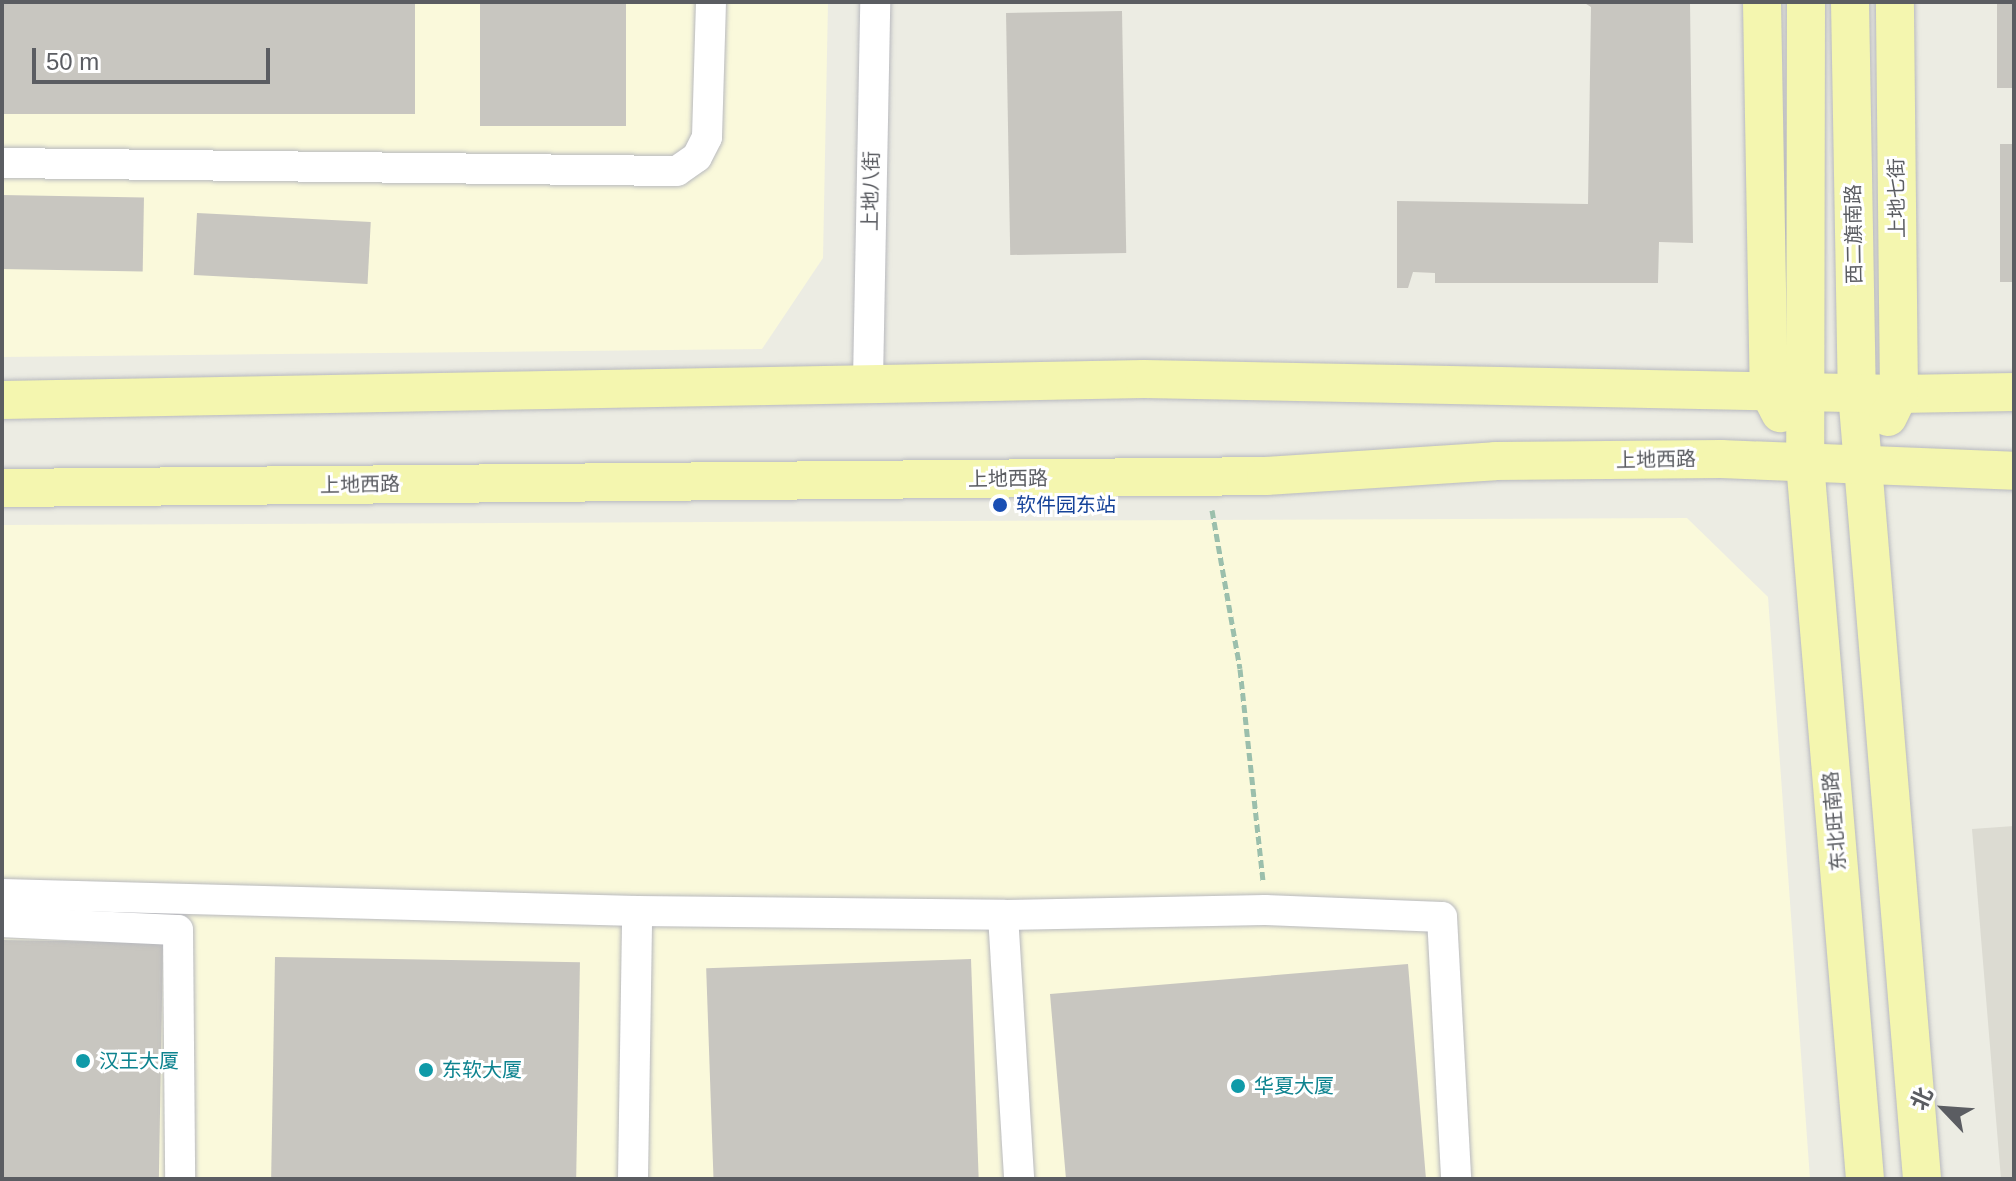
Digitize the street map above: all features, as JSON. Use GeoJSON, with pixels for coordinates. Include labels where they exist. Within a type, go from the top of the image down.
{"type":"FeatureCollection","features":[{"type":"Feature","properties":{"kind":"main road"},"geometry":{"type":"LineString","coordinates":[[1762,2],[1787,391],[1805,463]]}},
{"type":"Feature","properties":{"kind":"main road"},"geometry":{"type":"LineString","coordinates":[[1787,391],[1806,2]]}},
{"type":"Feature","properties":{"kind":"main road","name":"西二旗南路"},"geometry":{"type":"LineString","coordinates":[[1850,2],[1857,393],[1864,466]]}},
{"type":"Feature","properties":{"kind":"main road","name":"上地七街"},"geometry":{"type":"LineString","coordinates":[[1895,2],[1899,394]]}},
{"type":"Feature","properties":{"kind":"main road"},"geometry":{"type":"LineString","coordinates":[[2,400],[868,381],[1144,379],[1899,394],[2014,392]]}},
{"type":"Feature","properties":{"kind":"main road"},"geometry":{"type":"LineString","coordinates":[[1899,394],[1864,466],[1922,1179]]}},
{"type":"Feature","properties":{"kind":"main road","name":"上地西路"},"geometry":{"type":"LineString","coordinates":[[2,488],[1266,476],[1495,461],[1805,463],[2014,471]]}},
{"type":"Feature","properties":{"kind":"main road","name":"东北旺南路"},"geometry":{"type":"LineString","coordinates":[[1805,463],[1865,1179]]}},
{"type":"Feature","properties":{"kind":"street"},"geometry":{"type":"LineString","coordinates":[[2,163],[677,171],[697,157],[707,137],[711,2]]}},
{"type":"Feature","properties":{"kind":"street","name":"上地八街"},"geometry":{"type":"LineString","coordinates":[[868,381],[875,2]]}},
{"type":"Feature","properties":{"kind":"street"},"geometry":{"type":"LineString","coordinates":[[2,894],[637,911],[1003,915],[1265,910],[1442,917],[1456,1179]]}},
{"type":"Feature","properties":{"kind":"street"},"geometry":{"type":"LineString","coordinates":[[633,1179],[637,911]]}},
{"type":"Feature","properties":{"kind":"street"},"geometry":{"type":"LineString","coordinates":[[1003,915],[1019,1179]]}},
{"type":"Feature","properties":{"kind":"street"},"geometry":{"type":"LineString","coordinates":[[2,922],[178,930],[180,1179]]}},
{"type":"Feature","properties":{"kind":"path"},"geometry":{"type":"LineString","coordinates":[[1211,506],[1240,669],[1265,910]]}},
{"type":"Feature","properties":{"kind":"shaded area"},"geometry":{"type":"Polygon","coordinates":[[[2,2],[828,2],[823,258],[762,349],[2,357],[2,2]]]}},
{"type":"Feature","properties":{"kind":"shaded area"},"geometry":{"type":"Polygon","coordinates":[[[1687,518],[1768,597],[1810,1179],[2,1179],[2,525],[1687,518]]]}},
{"type":"Feature","properties":{"kind":"shaded area"},"geometry":{"type":"Polygon","coordinates":[[[2014,826],[2014,1179],[2001,1179],[1972,829],[2014,826]]]}},
{"type":"Feature","properties":{"kind":"building"},"geometry":{"type":"Polygon","coordinates":[[[2,2],[415,2],[415,114],[2,114],[2,2]]]}},
{"type":"Feature","properties":{"kind":"building"},"geometry":{"type":"Polygon","coordinates":[[[480,2],[626,2],[626,126],[480,126],[480,2]]]}},
{"type":"Feature","properties":{"kind":"building"},"geometry":{"type":"Polygon","coordinates":[[[1583,2],[1690,2],[1693,243],[1659,242],[1658,283],[1435,283],[1435,273],[1413,272],[1408,288],[1397,288],[1397,201],[1588,204],[1591,7],[1583,2]]]}},
{"type":"Feature","properties":{"kind":"building"},"geometry":{"type":"Polygon","coordinates":[[[1997,2],[2014,2],[2014,88],[1997,88],[1997,2]]]}},
{"type":"Feature","properties":{"kind":"building"},"geometry":{"type":"Polygon","coordinates":[[[1122,11],[1126,253],[1010,255],[1006,13],[1122,11]]]}},
{"type":"Feature","properties":{"kind":"building"},"geometry":{"type":"Polygon","coordinates":[[[2000,144],[2014,144],[2014,282],[2000,282],[2000,144]]]}},
{"type":"Feature","properties":{"kind":"building"},"geometry":{"type":"Polygon","coordinates":[[[2,195],[144,197],[143,271],[2,269],[2,195]]]}},
{"type":"Feature","properties":{"kind":"building"},"geometry":{"type":"Polygon","coordinates":[[[197,213],[371,222],[368,284],[194,275],[197,213]]]}},
{"type":"Feature","properties":{"kind":"building","name":"汉王大厦"},"geometry":{"type":"Polygon","coordinates":[[[2,940],[163,943],[159,1179],[2,1179],[2,940]]]}},
{"type":"Feature","properties":{"kind":"building","name":"东软大厦"},"geometry":{"type":"Polygon","coordinates":[[[275,957],[580,962],[576,1179],[271,1179],[275,957]]]}},
{"type":"Feature","properties":{"kind":"building"},"geometry":{"type":"Polygon","coordinates":[[[971,959],[979,1179],[714,1179],[706,968],[971,959]]]}},
{"type":"Feature","properties":{"kind":"building","name":"华夏大厦"},"geometry":{"type":"Polygon","coordinates":[[[1408,964],[1426,1179],[1066,1179],[1050,994],[1408,964]]]}},
{"type":"Feature","properties":{"kind":"place","name":"软件园东站"},"geometry":{"type":"Point","coordinates":[1000,505]}},
{"type":"Feature","properties":{"kind":"place","name":"汉王大厦"},"geometry":{"type":"Point","coordinates":[83,1061]}},
{"type":"Feature","properties":{"kind":"place","name":"东软大厦"},"geometry":{"type":"Point","coordinates":[426,1070]}},
{"type":"Feature","properties":{"kind":"place","name":"华夏大厦"},"geometry":{"type":"Point","coordinates":[1238,1086]}}]}
